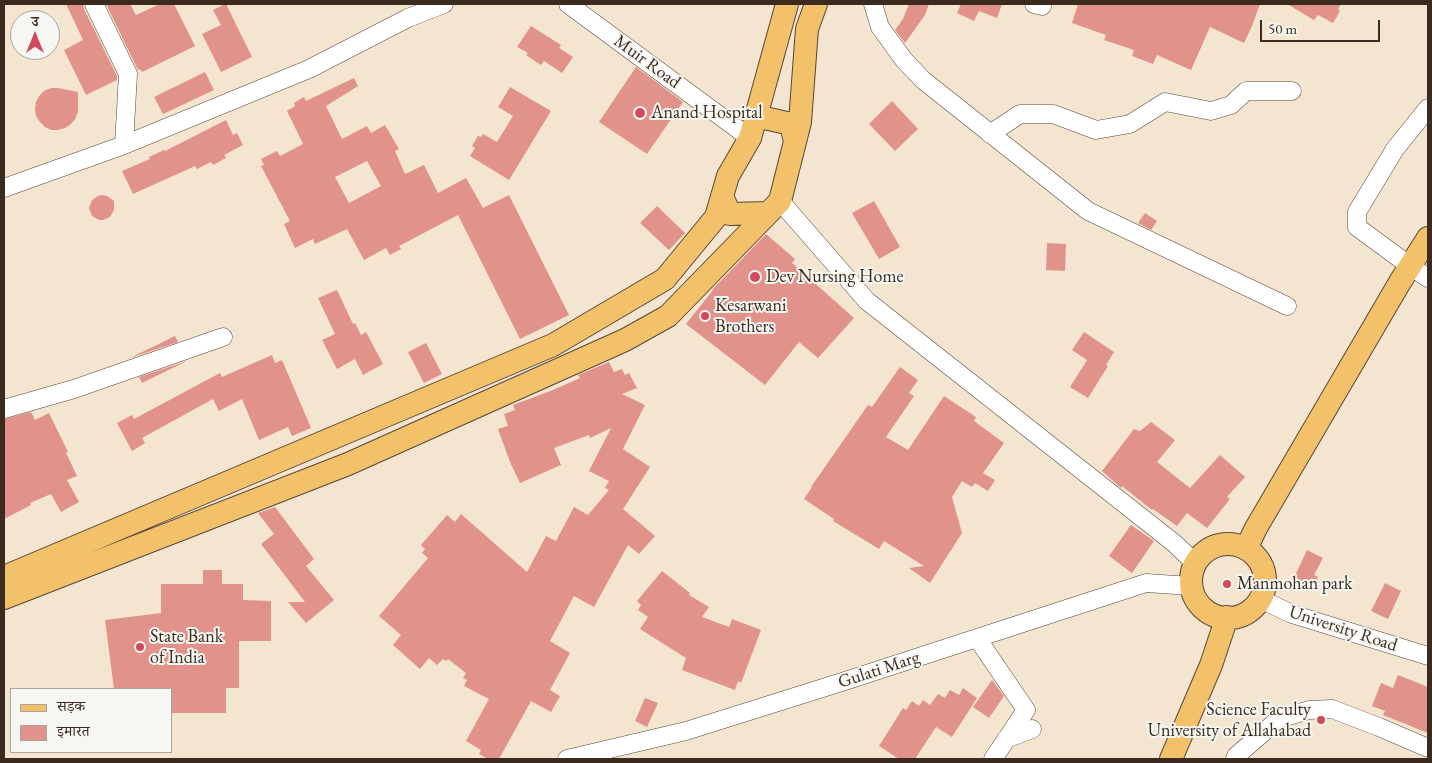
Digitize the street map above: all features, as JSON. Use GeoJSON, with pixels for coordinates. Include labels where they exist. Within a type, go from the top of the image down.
{"type":"FeatureCollection","features":[{"type":"Feature","properties":{"kind":"main road"},"geometry":{"type":"LineString","coordinates":[[4,577],[553,345],[665,279],[716,217],[728,176],[750,138],[787,4]]}},
{"type":"Feature","properties":{"kind":"main road"},"geometry":{"type":"LineString","coordinates":[[4,598],[348,464],[625,340],[668,316],[774,207],[800,122],[807,29],[816,4]]}},
{"type":"Feature","properties":{"kind":"main road"},"geometry":{"type":"LineString","coordinates":[[756,116],[791,124],[795,142]]}},
{"type":"Feature","properties":{"kind":"main road"},"geometry":{"type":"LineString","coordinates":[[722,196],[730,214],[774,207]]}},
{"type":"Feature","properties":{"kind":"main road"},"geometry":{"type":"LineString","coordinates":[[1246,549],[1256,528],[1419,272],[1428,238]]}},
{"type":"Feature","properties":{"kind":"main road"},"geometry":{"type":"LineString","coordinates":[[1232,544],[1246,549],[1257,558],[1264,571],[1264,585],[1260,599],[1246,613],[1226,617],[1214,615],[1203,608],[1195,598],[1191,586],[1191,574],[1195,563],[1204,552],[1218,545],[1232,544]]}},
{"type":"Feature","properties":{"kind":"main road"},"geometry":{"type":"LineString","coordinates":[[1171,759],[1211,665],[1226,617]]}},
{"type":"Feature","properties":{"kind":"street"},"geometry":{"type":"LineString","coordinates":[[94,4],[128,74],[124,145]]}},
{"type":"Feature","properties":{"kind":"street"},"geometry":{"type":"LineString","coordinates":[[4,188],[124,145],[308,69],[408,18],[444,4]]}},
{"type":"Feature","properties":{"kind":"street","name":"Muir Road"},"geometry":{"type":"LineString","coordinates":[[568,4],[750,138]]}},
{"type":"Feature","properties":{"kind":"street"},"geometry":{"type":"LineString","coordinates":[[873,4],[880,28],[904,60],[923,80],[1088,211],[1287,306]]}},
{"type":"Feature","properties":{"kind":"street"},"geometry":{"type":"LineString","coordinates":[[990,134],[1020,114],[1053,114],[1096,130],[1130,124],[1165,102],[1211,111],[1231,106],[1246,91],[1292,91]]}},
{"type":"Feature","properties":{"kind":"street"},"geometry":{"type":"LineString","coordinates":[[1419,272],[1357,227],[1358,212],[1395,149],[1428,108]]}},
{"type":"Feature","properties":{"kind":"street"},"geometry":{"type":"LineString","coordinates":[[774,207],[867,301],[1174,544],[1195,563]]}},
{"type":"Feature","properties":{"kind":"street"},"geometry":{"type":"LineString","coordinates":[[4,409],[74,389],[223,337]]}},
{"type":"Feature","properties":{"kind":"street","name":"Gulati Marg"},"geometry":{"type":"LineString","coordinates":[[566,759],[686,731],[1146,583],[1191,586]]}},
{"type":"Feature","properties":{"kind":"street","name":"University Road"},"geometry":{"type":"LineString","coordinates":[[1260,599],[1292,614],[1428,656]]}},
{"type":"Feature","properties":{"kind":"street"},"geometry":{"type":"LineString","coordinates":[[977,638],[1026,710],[993,759]]}},
{"type":"Feature","properties":{"kind":"street"},"geometry":{"type":"LineString","coordinates":[[1234,759],[1279,719],[1309,710],[1332,709],[1428,748]]}},
{"type":"Feature","properties":{"kind":"street"},"geometry":{"type":"LineString","coordinates":[[1006,739],[1032,729]]}},
{"type":"Feature","properties":{"kind":"building"},"geometry":{"type":"Polygon","coordinates":[[[66,4],[83,4],[117,76],[117,80],[86,95],[64,50],[83,40],[66,4]]]}},
{"type":"Feature","properties":{"kind":"building"},"geometry":{"type":"Polygon","coordinates":[[[106,4],[130,4],[136,15],[160,4],[174,4],[195,46],[142,72],[140,69],[138,70],[106,4]]]}},
{"type":"Feature","properties":{"kind":"building"},"geometry":{"type":"Polygon","coordinates":[[[225,4],[252,57],[221,72],[202,34],[221,25],[213,10],[225,4]]]}},
{"type":"Feature","properties":{"kind":"building"},"geometry":{"type":"Polygon","coordinates":[[[909,4],[929,4],[925,15],[905,43],[895,30],[903,19],[909,4]]]}},
{"type":"Feature","properties":{"kind":"building"},"geometry":{"type":"Polygon","coordinates":[[[961,4],[1002,4],[997,18],[979,11],[974,21],[957,13],[961,4]]]}},
{"type":"Feature","properties":{"kind":"building"},"geometry":{"type":"Polygon","coordinates":[[[1078,4],[1260,4],[1244,43],[1210,27],[1191,70],[1157,55],[1153,64],[1132,56],[1134,50],[1104,40],[1106,35],[1072,23],[1078,4]]]}},
{"type":"Feature","properties":{"kind":"building"},"geometry":{"type":"Polygon","coordinates":[[[1287,4],[1341,4],[1338,9],[1340,11],[1333,23],[1318,15],[1314,20],[1287,4]]]}},
{"type":"Feature","properties":{"kind":"building"},"geometry":{"type":"Polygon","coordinates":[[[531,26],[561,45],[559,48],[573,57],[562,73],[544,61],[541,65],[526,55],[528,53],[517,47],[531,26]]]}},
{"type":"Feature","properties":{"kind":"building"},"geometry":{"type":"Polygon","coordinates":[[[636,67],[683,102],[647,154],[599,122],[636,67]]]}},
{"type":"Feature","properties":{"kind":"building"},"geometry":{"type":"Polygon","coordinates":[[[205,72],[214,90],[163,114],[154,97],[205,72]]]}},
{"type":"Feature","properties":{"kind":"building"},"geometry":{"type":"Polygon","coordinates":[[[354,78],[358,86],[326,106],[342,139],[367,126],[371,133],[385,125],[399,149],[395,151],[405,174],[424,165],[438,193],[466,178],[483,208],[509,195],[569,315],[520,339],[458,215],[399,246],[401,249],[390,255],[386,248],[364,260],[347,229],[315,244],[313,239],[295,248],[284,224],[290,221],[261,166],[264,165],[261,159],[277,151],[280,156],[303,144],[287,111],[295,106],[294,103],[304,97],[306,101],[354,78]],[[367,161],[335,177],[349,203],[381,186],[367,161]]]}},
{"type":"Feature","properties":{"kind":"building"},"geometry":{"type":"Polygon","coordinates":[[[510,87],[551,111],[509,180],[470,156],[475,148],[472,146],[478,136],[481,137],[483,134],[497,142],[513,116],[498,107],[510,87]]]}},
{"type":"Feature","properties":{"kind":"building"},"geometry":{"type":"Polygon","coordinates":[[[51,88],[78,92],[78,112],[75,119],[65,128],[58,130],[51,130],[45,127],[36,116],[36,102],[39,96],[51,88]]]}},
{"type":"Feature","properties":{"kind":"building"},"geometry":{"type":"Polygon","coordinates":[[[892,101],[918,129],[895,151],[869,124],[892,101]]]}},
{"type":"Feature","properties":{"kind":"building"},"geometry":{"type":"Polygon","coordinates":[[[226,120],[233,135],[237,133],[243,145],[224,155],[226,158],[213,165],[211,162],[197,169],[195,166],[133,194],[122,171],[150,159],[149,157],[165,151],[226,120]]]}},
{"type":"Feature","properties":{"kind":"building"},"geometry":{"type":"Polygon","coordinates":[[[102,195],[114,201],[114,210],[110,217],[99,220],[92,216],[89,208],[92,200],[102,195]]]}},
{"type":"Feature","properties":{"kind":"building"},"geometry":{"type":"Polygon","coordinates":[[[874,201],[900,247],[879,259],[852,213],[874,201]]]}},
{"type":"Feature","properties":{"kind":"building"},"geometry":{"type":"Polygon","coordinates":[[[657,206],[685,233],[669,250],[640,223],[657,206]]]}},
{"type":"Feature","properties":{"kind":"building"},"geometry":{"type":"Polygon","coordinates":[[[1145,213],[1157,221],[1151,230],[1138,223],[1145,213]]]}},
{"type":"Feature","properties":{"kind":"building"},"geometry":{"type":"Polygon","coordinates":[[[766,234],[795,259],[792,263],[854,318],[818,358],[799,342],[765,385],[686,324],[712,290],[766,234]]]}},
{"type":"Feature","properties":{"kind":"building"},"geometry":{"type":"Polygon","coordinates":[[[1047,243],[1066,244],[1065,271],[1046,270],[1047,243]]]}},
{"type":"Feature","properties":{"kind":"building"},"geometry":{"type":"Polygon","coordinates":[[[337,290],[353,324],[355,323],[361,335],[366,332],[383,364],[363,375],[355,359],[337,369],[322,340],[335,334],[318,298],[337,290]]]}},
{"type":"Feature","properties":{"kind":"building"},"geometry":{"type":"Polygon","coordinates":[[[1084,332],[1114,352],[1106,365],[1108,366],[1088,398],[1070,387],[1087,360],[1072,350],[1084,332]]]}},
{"type":"Feature","properties":{"kind":"building"},"geometry":{"type":"Polygon","coordinates":[[[175,336],[178,342],[130,358],[175,336]]]}},
{"type":"Feature","properties":{"kind":"building"},"geometry":{"type":"Polygon","coordinates":[[[426,343],[442,374],[424,383],[408,352],[426,343]]]}},
{"type":"Feature","properties":{"kind":"building"},"geometry":{"type":"Polygon","coordinates":[[[272,355],[275,363],[282,360],[311,428],[292,436],[288,427],[259,440],[242,399],[219,411],[213,399],[142,438],[145,443],[132,451],[117,423],[132,415],[134,419],[220,373],[222,377],[272,355]]]}},
{"type":"Feature","properties":{"kind":"building"},"geometry":{"type":"Polygon","coordinates":[[[187,361],[142,383],[139,377],[187,361]]]}},
{"type":"Feature","properties":{"kind":"building"},"geometry":{"type":"Polygon","coordinates":[[[609,362],[614,372],[622,369],[625,375],[629,373],[637,388],[622,394],[645,405],[623,449],[650,467],[623,509],[655,536],[639,554],[628,545],[594,607],[574,596],[550,641],[570,653],[550,690],[560,696],[551,712],[531,701],[499,759],[488,759],[479,754],[481,750],[466,741],[489,699],[464,686],[467,680],[463,678],[466,673],[448,659],[446,661],[443,659],[437,665],[429,658],[420,669],[393,645],[401,635],[379,616],[428,558],[422,553],[425,549],[421,545],[447,515],[455,522],[461,514],[527,572],[546,536],[556,541],[574,507],[588,515],[609,490],[605,488],[609,481],[589,471],[611,428],[590,438],[589,435],[554,448],[561,465],[520,483],[498,429],[508,426],[504,414],[515,410],[513,405],[580,378],[578,375],[609,362]]]}},
{"type":"Feature","properties":{"kind":"building"},"geometry":{"type":"Polygon","coordinates":[[[900,367],[918,380],[909,393],[914,396],[886,437],[908,450],[944,396],[976,417],[974,421],[1004,443],[983,473],[995,480],[988,491],[975,483],[972,487],[962,481],[952,497],[962,533],[930,583],[909,568],[924,566],[884,541],[879,549],[833,521],[834,519],[804,499],[868,405],[872,407],[900,367]]]}},
{"type":"Feature","properties":{"kind":"building"},"geometry":{"type":"Polygon","coordinates":[[[31,412],[35,420],[49,413],[68,452],[66,453],[77,476],[67,480],[79,502],[61,512],[51,494],[30,503],[31,505],[4,519],[4,419],[31,412]]]}},
{"type":"Feature","properties":{"kind":"building"},"geometry":{"type":"Polygon","coordinates":[[[1151,422],[1175,440],[1157,462],[1190,488],[1220,455],[1245,477],[1227,497],[1230,499],[1207,528],[1187,513],[1177,526],[1152,510],[1122,486],[1121,488],[1102,471],[1134,429],[1140,431],[1151,422]]]}},
{"type":"Feature","properties":{"kind":"building"},"geometry":{"type":"Polygon","coordinates":[[[275,507],[314,559],[306,566],[334,600],[306,623],[288,602],[305,602],[261,544],[274,534],[258,513],[275,507]]]}},
{"type":"Feature","properties":{"kind":"building"},"geometry":{"type":"Polygon","coordinates":[[[1131,525],[1154,541],[1132,573],[1109,556],[1131,525]]]}},
{"type":"Feature","properties":{"kind":"building"},"geometry":{"type":"Polygon","coordinates":[[[1307,550],[1323,558],[1314,575],[1318,577],[1311,591],[1292,582],[1307,550]]]}},
{"type":"Feature","properties":{"kind":"building"},"geometry":{"type":"Polygon","coordinates":[[[203,570],[222,570],[222,584],[243,584],[243,600],[271,601],[271,641],[239,641],[239,688],[226,688],[226,713],[172,713],[172,688],[114,688],[105,620],[161,613],[161,584],[203,584],[203,570]]]}},
{"type":"Feature","properties":{"kind":"building"},"geometry":{"type":"Polygon","coordinates":[[[662,571],[690,593],[689,595],[709,607],[702,617],[729,627],[732,619],[761,630],[741,683],[738,681],[735,690],[682,670],[686,658],[640,629],[648,617],[638,610],[641,605],[637,601],[662,571]]]}},
{"type":"Feature","properties":{"kind":"building"},"geometry":{"type":"Polygon","coordinates":[[[1385,583],[1401,591],[1388,619],[1371,611],[1385,583]]]}},
{"type":"Feature","properties":{"kind":"building"},"geometry":{"type":"Polygon","coordinates":[[[1398,675],[1428,687],[1428,733],[1383,715],[1385,711],[1372,706],[1381,683],[1393,688],[1398,675]]]}},
{"type":"Feature","properties":{"kind":"building"},"geometry":{"type":"Polygon","coordinates":[[[992,680],[1004,696],[989,718],[973,707],[992,680]]]}},
{"type":"Feature","properties":{"kind":"building"},"geometry":{"type":"Polygon","coordinates":[[[963,688],[977,698],[952,737],[936,727],[915,759],[899,759],[879,746],[903,708],[906,710],[912,701],[919,706],[923,700],[930,705],[938,694],[945,698],[950,690],[959,695],[963,688]]]}},
{"type":"Feature","properties":{"kind":"building"},"geometry":{"type":"Polygon","coordinates":[[[645,698],[658,703],[647,727],[635,721],[645,698]]]}},
{"type":"Feature","properties":{"kind":"place","name":"Anand Hospital"},"geometry":{"type":"Point","coordinates":[640,113]}},
{"type":"Feature","properties":{"kind":"place","name":"Dev Nursing Home"},"geometry":{"type":"Point","coordinates":[755,277]}},
{"type":"Feature","properties":{"kind":"place","name":"Kesarwani Brothers"},"geometry":{"type":"Point","coordinates":[705,316]}},
{"type":"Feature","properties":{"kind":"place","name":"Manmohan park"},"geometry":{"type":"Point","coordinates":[1227,584]}},
{"type":"Feature","properties":{"kind":"place","name":"State Bank of India"},"geometry":{"type":"Point","coordinates":[140,647]}},
{"type":"Feature","properties":{"kind":"place","name":"Science Faculty University of Allahabad"},"geometry":{"type":"Point","coordinates":[1321,720]}}]}
